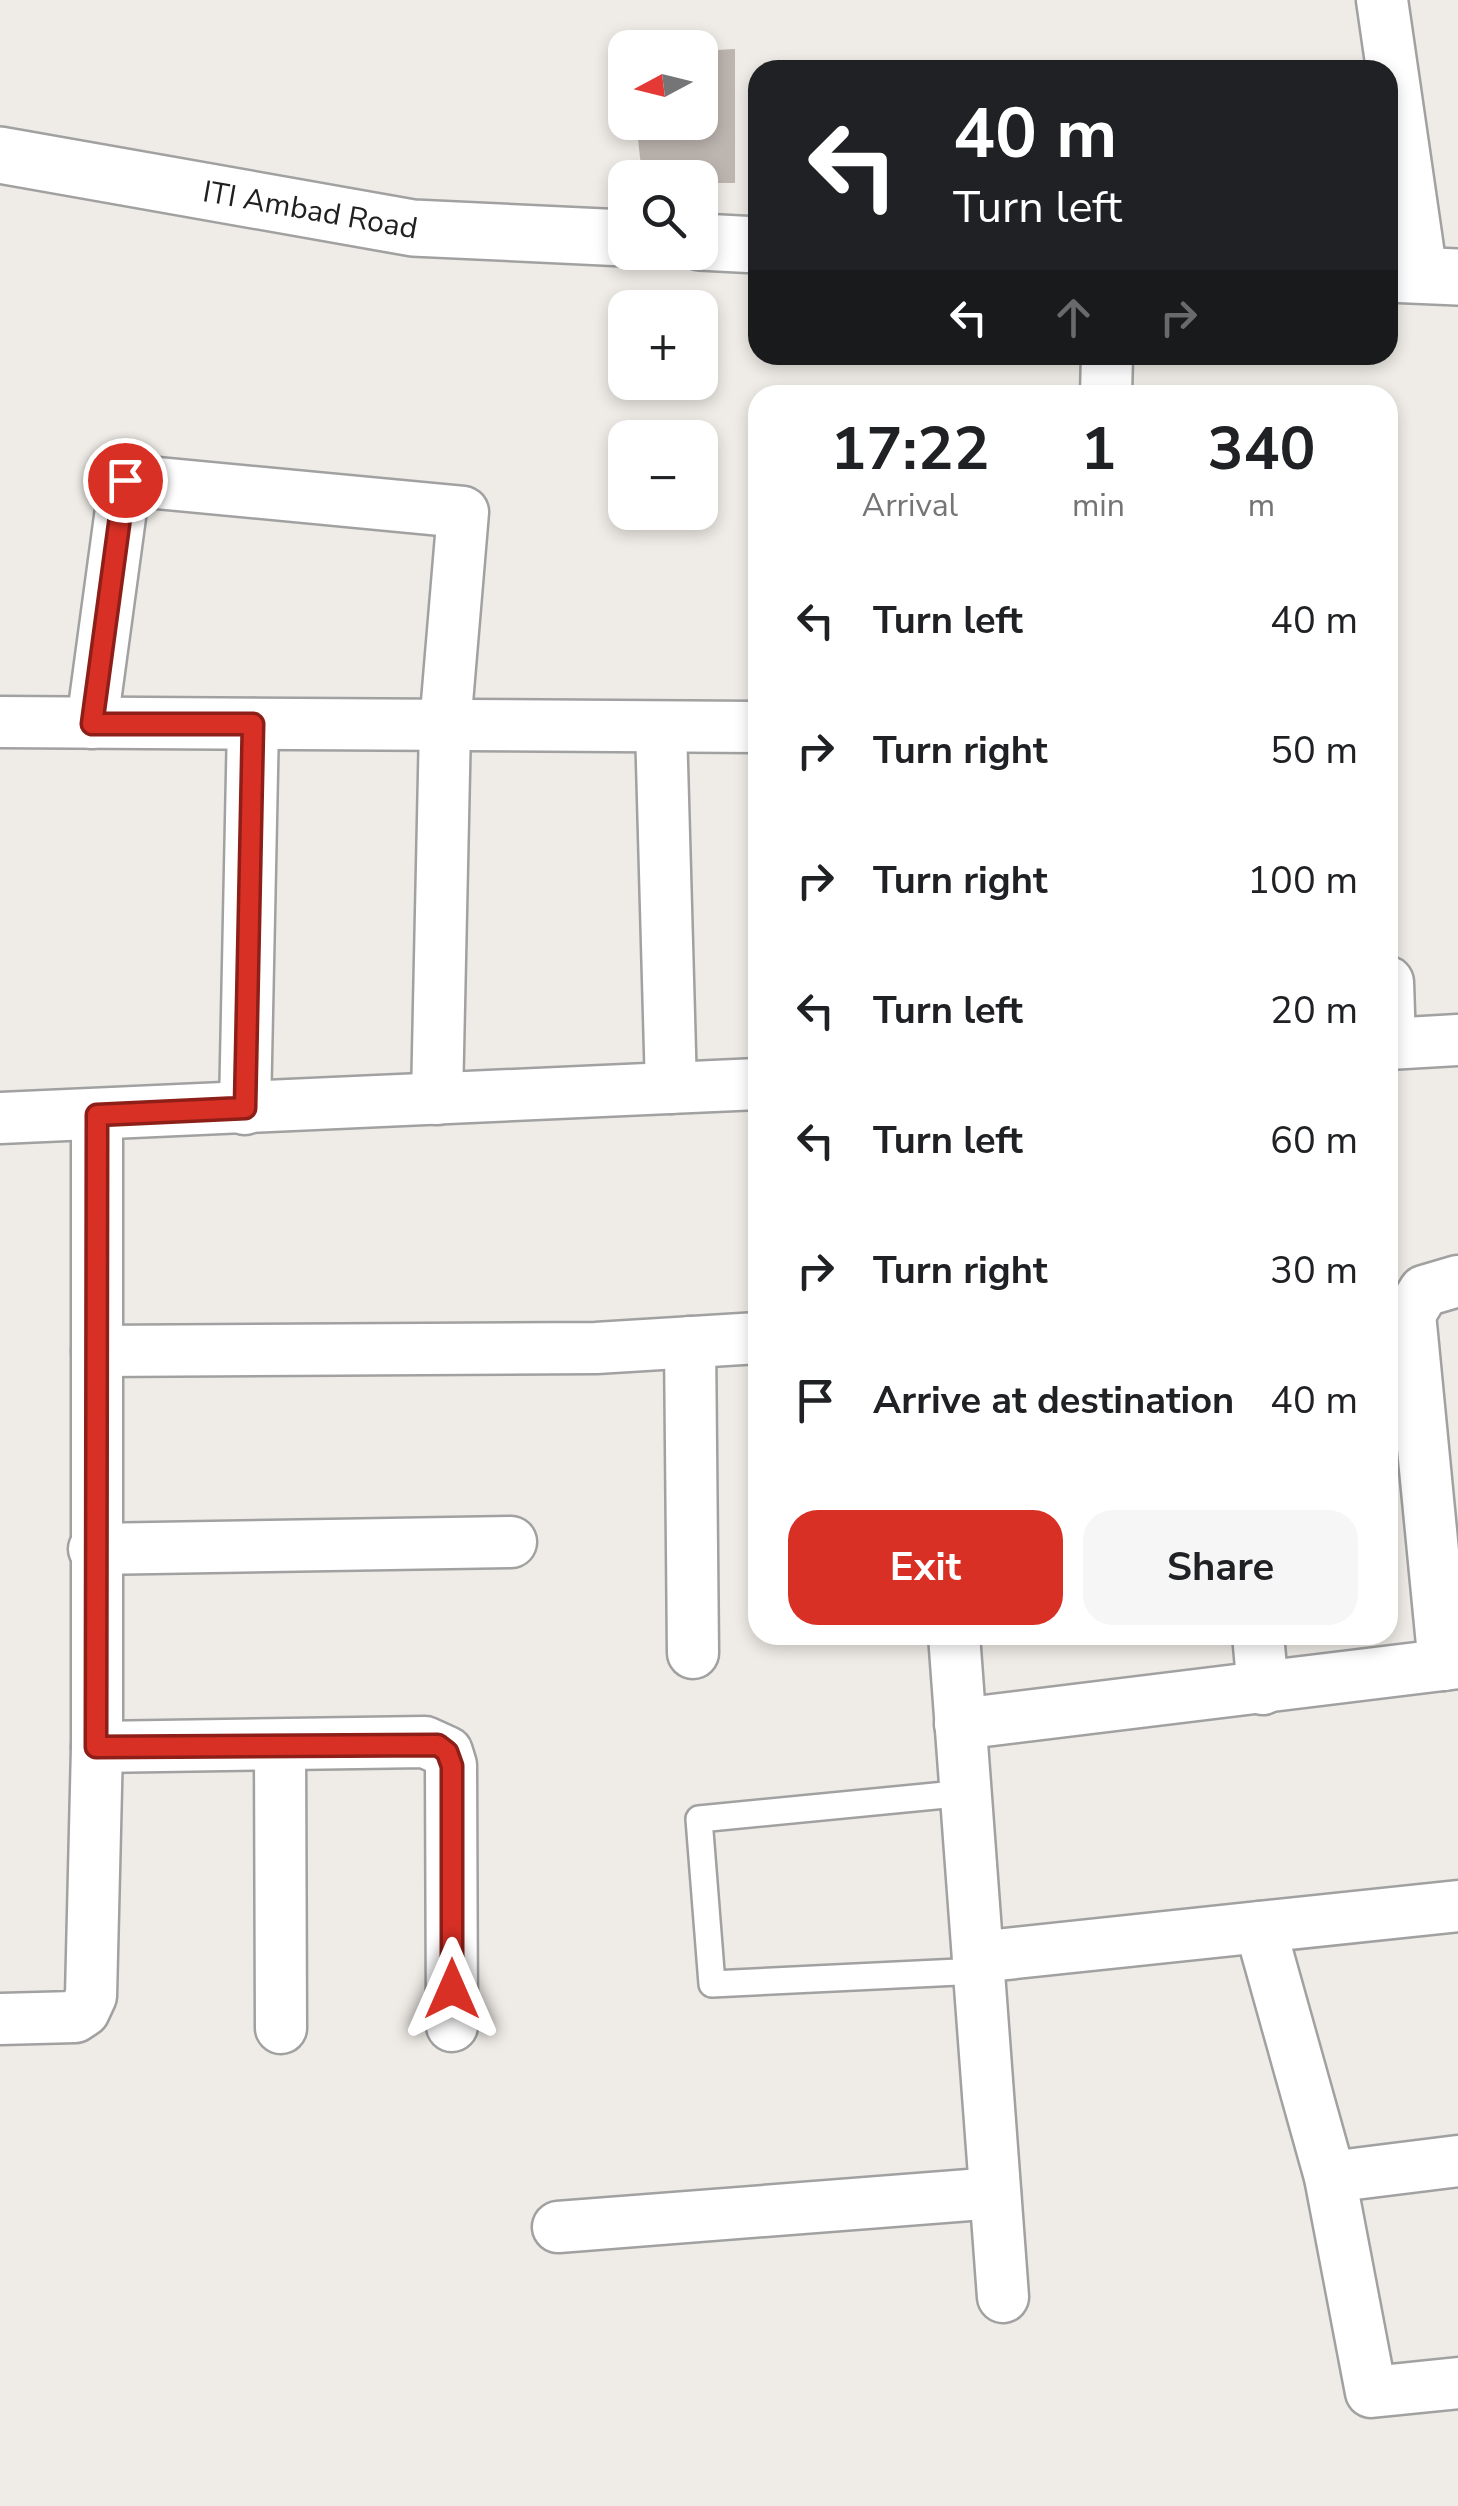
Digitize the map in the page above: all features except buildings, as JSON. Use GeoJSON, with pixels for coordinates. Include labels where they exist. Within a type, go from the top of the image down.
{"type":"FeatureCollection","features":[{"type":"Feature","properties":{"kind":"street"},"geometry":{"type":"LineString","coordinates":[[1382,0],[1391,60]]}},
{"type":"Feature","properties":{"kind":"street"},"geometry":{"type":"LineString","coordinates":[[1398,108],[1423,276]]}},
{"type":"Feature","properties":{"kind":"street","name":"ITI Ambad Road"},"geometry":{"type":"LineString","coordinates":[[0,154],[414,228],[608,237]]}},
{"type":"Feature","properties":{"kind":"street"},"geometry":{"type":"LineString","coordinates":[[718,243],[748,244]]}},
{"type":"Feature","properties":{"kind":"street"},"geometry":{"type":"LineString","coordinates":[[92,724],[125,480],[463,512],[445,726],[436,1099]]}},
{"type":"Feature","properties":{"kind":"street"},"geometry":{"type":"LineString","coordinates":[[0,722],[748,728]]}},
{"type":"Feature","properties":{"kind":"street"},"geometry":{"type":"LineString","coordinates":[[245,1108],[253,724]]}},
{"type":"Feature","properties":{"kind":"street"},"geometry":{"type":"LineString","coordinates":[[661,727],[671,1088]]}},
{"type":"Feature","properties":{"kind":"street"},"geometry":{"type":"LineString","coordinates":[[1398,1043],[1458,1040]]}},
{"type":"Feature","properties":{"kind":"street"},"geometry":{"type":"LineString","coordinates":[[0,1118],[748,1084]]}},
{"type":"Feature","properties":{"kind":"street"},"geometry":{"type":"LineString","coordinates":[[0,2019],[75,2017],[84,2011],[91,1996],[96,1747],[97,1115]]}},
{"type":"Feature","properties":{"kind":"street"},"geometry":{"type":"LineString","coordinates":[[960,1724],[1451,1664],[1410,1314],[1424,1291],[1458,1281]]}},
{"type":"Feature","properties":{"kind":"street"},"geometry":{"type":"LineString","coordinates":[[97,1350],[596,1348],[748,1339]]}},
{"type":"Feature","properties":{"kind":"street"},"geometry":{"type":"LineString","coordinates":[[690,1342],[693,1653]]}},
{"type":"Feature","properties":{"kind":"street"},"geometry":{"type":"LineString","coordinates":[[94,1549],[512,1542]]}},
{"type":"Feature","properties":{"kind":"street"},"geometry":{"type":"LineString","coordinates":[[955,1645],[1003,2297]]}},
{"type":"Feature","properties":{"kind":"street"},"geometry":{"type":"LineString","coordinates":[[1259,1645],[1263,1688]]}},
{"type":"Feature","properties":{"kind":"street"},"geometry":{"type":"LineString","coordinates":[[96,1747],[425,1742],[447,1752],[452,1766],[452,2026]]}},
{"type":"Feature","properties":{"kind":"street"},"geometry":{"type":"LineString","coordinates":[[280,1745],[281,2028]]}},
{"type":"Feature","properties":{"kind":"street"},"geometry":{"type":"LineString","coordinates":[[979,1964],[1458,1906]]}},
{"type":"Feature","properties":{"kind":"street"},"geometry":{"type":"LineString","coordinates":[[1260,1927],[1330,2177],[1371,2392],[1458,2383]]}},
{"type":"Feature","properties":{"kind":"street"},"geometry":{"type":"LineString","coordinates":[[1330,2177],[1458,2162]]}},
{"type":"Feature","properties":{"kind":"street"},"geometry":{"type":"LineString","coordinates":[[558,2227],[995,2193]]}},
{"type":"Feature","properties":{"kind":"lane"},"geometry":{"type":"LineString","coordinates":[[966,1793],[699,1819],[712,1984],[979,1964]]}},
{"type":"Feature","properties":{"kind":"route"},"geometry":{"type":"LineString","coordinates":[[125,480],[92,724],[253,724],[247,1032],[245,1108],[97,1115],[96,1747],[425,1742],[438,1745],[447,1752],[452,1766],[452,1989]]}}]}
